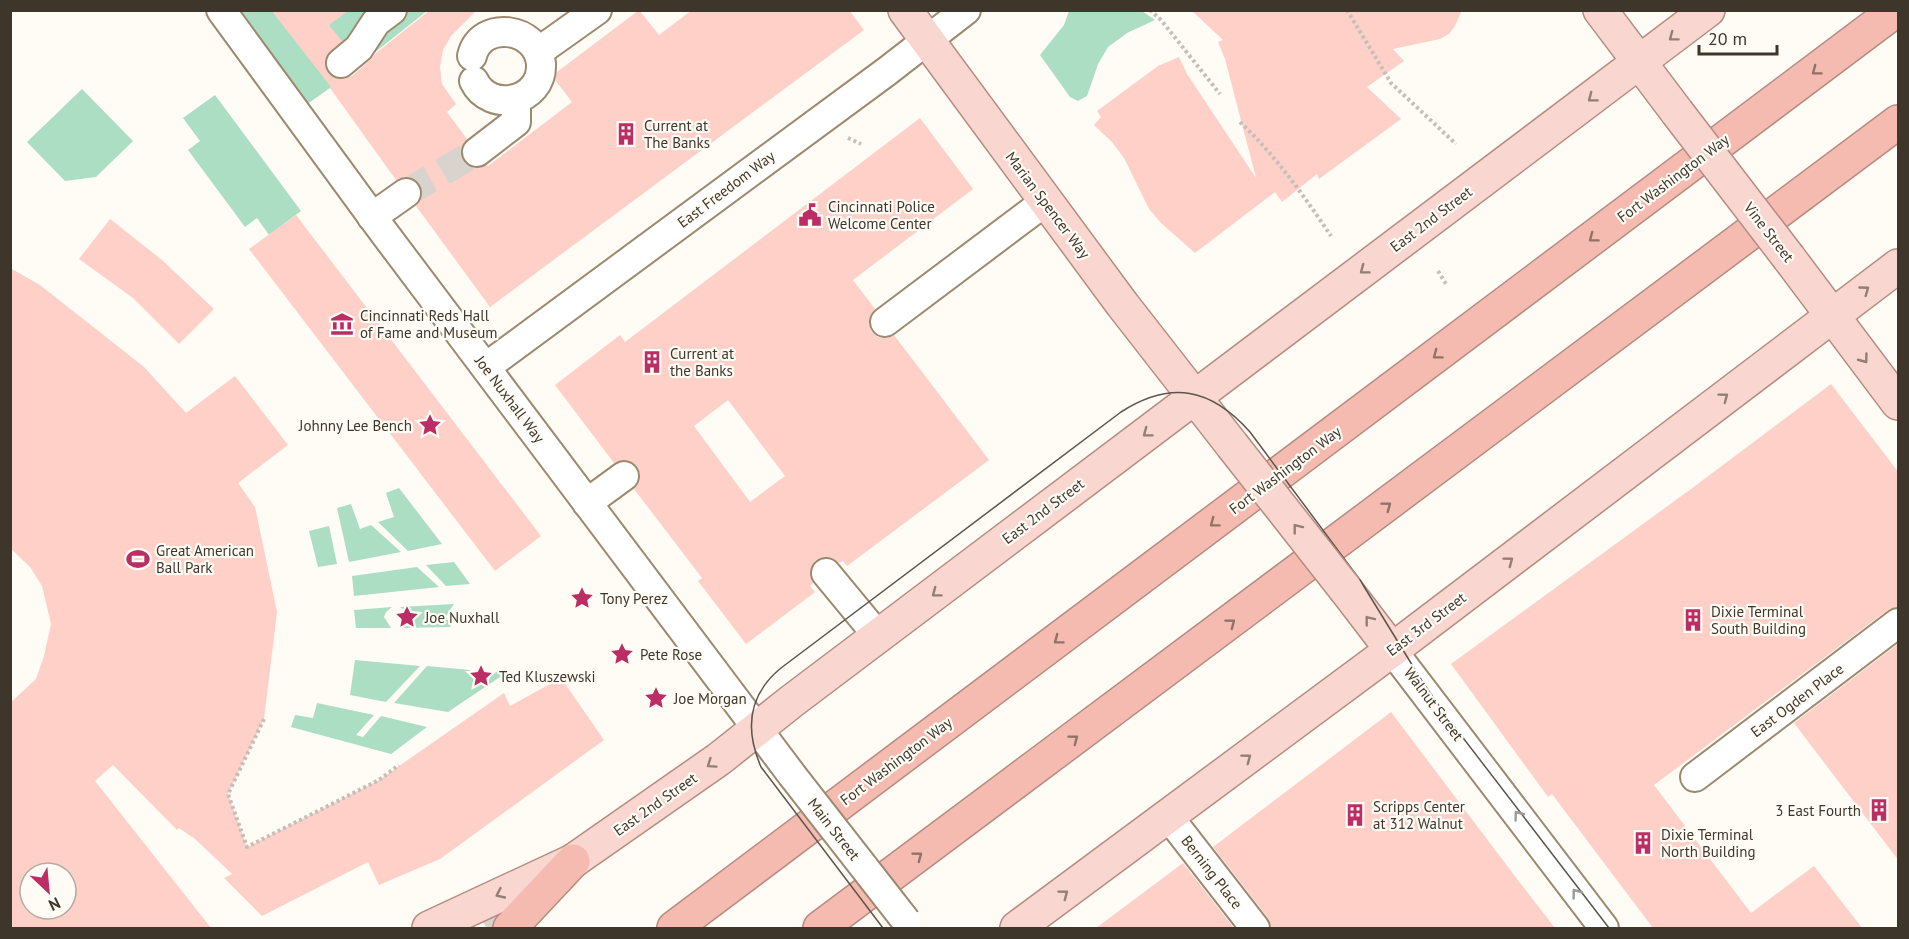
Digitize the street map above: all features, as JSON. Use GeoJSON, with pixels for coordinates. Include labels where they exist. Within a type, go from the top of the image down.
{"type":"FeatureCollection","features":[{"type":"Feature","properties":{"kind":"highway","name":"Fort Washington Way"},"geometry":{"type":"LineString","coordinates":[[674,928],[1896,10]]}},
{"type":"Feature","properties":{"kind":"highway"},"geometry":{"type":"LineString","coordinates":[[820,928],[1899,122]]}},
{"type":"Feature","properties":{"kind":"highway"},"geometry":{"type":"LineString","coordinates":[[512,925],[573,861]]}},
{"type":"Feature","properties":{"kind":"main road","name":"Marian Spencer Way"},"geometry":{"type":"LineString","coordinates":[[905,10],[1193,398]]}},
{"type":"Feature","properties":{"kind":"main road","name":"Vine Street"},"geometry":{"type":"LineString","coordinates":[[1600,10],[1638,63],[1790,258],[1899,403]]}},
{"type":"Feature","properties":{"kind":"main road","name":"East 2nd Street"},"geometry":{"type":"LineString","coordinates":[[429,928],[573,861],[719,759],[878,636],[1708,10]]}},
{"type":"Feature","properties":{"kind":"main road","name":"East 3rd Street"},"geometry":{"type":"LineString","coordinates":[[1017,928],[1392,650],[1831,315],[1899,266]]}},
{"type":"Feature","properties":{"kind":"main road","name":"Walnut Street"},"geometry":{"type":"LineString","coordinates":[[1193,398],[1392,650]]}},
{"type":"Feature","properties":{"kind":"street","name":"Joe Nuxhall Way"},"geometry":{"type":"LineString","coordinates":[[221,10],[372,217],[757,729]]}},
{"type":"Feature","properties":{"kind":"street"},"geometry":{"type":"LineString","coordinates":[[341,63],[359,48],[376,22],[392,10]]}},
{"type":"Feature","properties":{"kind":"street"},"geometry":{"type":"LineString","coordinates":[[538,52],[597,10]]}},
{"type":"Feature","properties":{"kind":"street","name":"East Freedom Way"},"geometry":{"type":"LineString","coordinates":[[486,367],[966,10]]}},
{"type":"Feature","properties":{"kind":"street"},"geometry":{"type":"LineString","coordinates":[[512,31],[531,42],[538,52],[541,63],[540,75],[535,86],[527,95],[505,102],[483,94],[473,69],[480,42],[489,35],[512,31]]}},
{"type":"Feature","properties":{"kind":"street"},"geometry":{"type":"LineString","coordinates":[[477,152],[516,122],[516,100]]}},
{"type":"Feature","properties":{"kind":"street"},"geometry":{"type":"LineString","coordinates":[[372,217],[406,193]]}},
{"type":"Feature","properties":{"kind":"street"},"geometry":{"type":"LineString","coordinates":[[885,322],[1046,201]]}},
{"type":"Feature","properties":{"kind":"street"},"geometry":{"type":"LineString","coordinates":[[587,502],[624,476]]}},
{"type":"Feature","properties":{"kind":"street"},"geometry":{"type":"LineString","coordinates":[[826,573],[878,636]]}},
{"type":"Feature","properties":{"kind":"street","name":"East Ogden Place"},"geometry":{"type":"LineString","coordinates":[[1695,777],[1899,623]]}},
{"type":"Feature","properties":{"kind":"street","name":"Walnut Street"},"geometry":{"type":"LineString","coordinates":[[1392,650],[1604,928]]}},
{"type":"Feature","properties":{"kind":"street","name":"Main Street"},"geometry":{"type":"LineString","coordinates":[[757,729],[909,925]]}},
{"type":"Feature","properties":{"kind":"street","name":"Berning Place"},"geometry":{"type":"LineString","coordinates":[[1168,816],[1255,928]]}},
{"type":"Feature","properties":{"kind":"path"},"geometry":{"type":"LineString","coordinates":[[1150,10],[1161,20],[1220,94]]}},
{"type":"Feature","properties":{"kind":"path"},"geometry":{"type":"LineString","coordinates":[[1347,10],[1391,84],[1456,144]]}},
{"type":"Feature","properties":{"kind":"path"},"geometry":{"type":"LineString","coordinates":[[1240,122],[1258,139],[1298,188],[1331,236]]}},
{"type":"Feature","properties":{"kind":"path"},"geometry":{"type":"LineString","coordinates":[[848,138],[861,144]]}},
{"type":"Feature","properties":{"kind":"path"},"geometry":{"type":"LineString","coordinates":[[1438,271],[1446,284]]}},
{"type":"Feature","properties":{"kind":"path"},"geometry":{"type":"LineString","coordinates":[[264,719],[228,794],[248,847],[379,780],[399,765]]}},
{"type":"Feature","properties":{"kind":"green space"},"geometry":{"type":"Polygon","coordinates":[[[221,11],[427,11],[296,112],[221,11]]]}},
{"type":"Feature","properties":{"kind":"green space"},"geometry":{"type":"Polygon","coordinates":[[[1069,11],[1142,11],[1155,20],[1127,33],[1108,47],[1098,64],[1087,96],[1078,101],[1070,97],[1040,55],[1064,25],[1069,11]]]}},
{"type":"Feature","properties":{"kind":"green space"},"geometry":{"type":"Polygon","coordinates":[[[82,89],[133,141],[96,177],[65,181],[27,142],[82,89]]]}},
{"type":"Feature","properties":{"kind":"green space"},"geometry":{"type":"Polygon","coordinates":[[[215,95],[301,211],[269,235],[257,218],[245,227],[188,150],[200,141],[183,118],[215,95]]]}},
{"type":"Feature","properties":{"kind":"green space"},"geometry":{"type":"Polygon","coordinates":[[[399,488],[442,544],[408,551],[378,522],[394,517],[386,493],[399,488]]]}},
{"type":"Feature","properties":{"kind":"green space"},"geometry":{"type":"Polygon","coordinates":[[[351,504],[360,529],[371,525],[401,552],[349,562],[337,508],[351,504]]]}},
{"type":"Feature","properties":{"kind":"green space"},"geometry":{"type":"Polygon","coordinates":[[[329,526],[337,564],[318,567],[309,531],[329,526]]]}},
{"type":"Feature","properties":{"kind":"green space"},"geometry":{"type":"Polygon","coordinates":[[[454,562],[470,584],[446,586],[426,565],[454,562]]]}},
{"type":"Feature","properties":{"kind":"green space"},"geometry":{"type":"Polygon","coordinates":[[[417,567],[439,587],[354,596],[352,576],[417,567]]]}},
{"type":"Feature","properties":{"kind":"green space"},"geometry":{"type":"Polygon","coordinates":[[[454,604],[446,616],[451,627],[402,628],[412,621],[413,617],[400,607],[454,604]]]}},
{"type":"Feature","properties":{"kind":"green space"},"geometry":{"type":"Polygon","coordinates":[[[392,607],[384,617],[391,628],[356,628],[354,610],[392,607]]]}},
{"type":"Feature","properties":{"kind":"green space"},"geometry":{"type":"Polygon","coordinates":[[[355,660],[420,666],[386,702],[350,695],[355,660]]]}},
{"type":"Feature","properties":{"kind":"green space"},"geometry":{"type":"Polygon","coordinates":[[[427,666],[470,670],[472,677],[478,683],[488,681],[491,676],[490,671],[506,673],[448,712],[394,703],[427,666]]]}},
{"type":"Feature","properties":{"kind":"green space"},"geometry":{"type":"Polygon","coordinates":[[[317,703],[374,715],[356,735],[363,737],[381,716],[427,727],[391,754],[291,727],[295,715],[313,718],[317,703]]]}},
{"type":"Feature","properties":{"kind":"building","name":"Current at The Banks"},"geometry":{"type":"Polygon","coordinates":[[[271,10],[349,10],[329,25],[342,41],[326,57],[325,65],[329,74],[336,79],[343,79],[352,76],[376,53],[430,10],[477,10],[451,36],[443,50],[440,67],[442,84],[456,104],[447,112],[467,139],[462,146],[461,155],[470,167],[479,168],[488,166],[572,102],[555,80],[557,72],[639,10],[659,35],[692,10],[849,10],[864,30],[490,307],[416,206],[421,200],[422,192],[419,183],[412,178],[405,177],[396,180],[331,87],[271,10]]]}},
{"type":"Feature","properties":{"kind":"building"},"geometry":{"type":"Polygon","coordinates":[[[1191,10],[1462,10],[1449,34],[1440,39],[1393,49],[1404,61],[1367,87],[1401,119],[1319,179],[1317,174],[1282,202],[1275,192],[1195,253],[1161,223],[1149,209],[1124,158],[1112,142],[1094,125],[1101,117],[1097,111],[1158,66],[1179,57],[1187,74],[1256,178],[1225,59],[1218,42],[1223,40],[1191,10]]]}},
{"type":"Feature","properties":{"kind":"building","name":"Current at the Banks"},"geometry":{"type":"Polygon","coordinates":[[[920,118],[973,189],[853,280],[875,309],[870,316],[869,323],[872,332],[878,337],[886,338],[894,335],[989,460],[847,566],[843,561],[839,563],[831,557],[816,560],[811,567],[810,575],[813,583],[810,586],[815,592],[746,644],[698,581],[702,578],[634,489],[639,482],[640,475],[637,466],[630,461],[623,460],[614,463],[555,385],[620,335],[625,342],[920,118]],[[728,400],[694,426],[750,502],[785,476],[728,400]]]}},
{"type":"Feature","properties":{"kind":"building","name":"Cincinnati Reds Hall of Fame and Museum"},"geometry":{"type":"Polygon","coordinates":[[[296,215],[541,536],[495,571],[249,249],[296,215]]]}},
{"type":"Feature","properties":{"kind":"building"},"geometry":{"type":"Polygon","coordinates":[[[110,219],[162,260],[214,309],[179,344],[133,298],[79,259],[110,219]]]}},
{"type":"Feature","properties":{"kind":"building","name":"Great American Ball Park"},"geometry":{"type":"Polygon","coordinates":[[[10,268],[40,285],[144,367],[186,413],[235,376],[288,445],[238,483],[255,507],[277,612],[264,719],[228,794],[247,847],[379,780],[504,693],[510,706],[561,678],[604,740],[440,859],[379,885],[368,862],[262,916],[224,878],[232,874],[195,839],[179,828],[177,830],[113,765],[95,781],[211,928],[10,928],[10,703],[36,679],[51,624],[42,586],[30,567],[10,548],[10,268]]]}},
{"type":"Feature","properties":{"kind":"building"},"geometry":{"type":"Polygon","coordinates":[[[1831,384],[1899,473],[1899,607],[1888,610],[1654,785],[1751,913],[1814,866],[1862,928],[1653,928],[1552,794],[1548,797],[1451,664],[1831,384]]]}},
{"type":"Feature","properties":{"kind":"building","name":"3 East Fourth"},"geometry":{"type":"Polygon","coordinates":[[[1899,643],[1899,861],[1794,723],[1899,643]]]}},
{"type":"Feature","properties":{"kind":"building","name":"Scripps Center at 312 Walnut"},"geometry":{"type":"Polygon","coordinates":[[[1391,712],[1555,928],[1271,928],[1268,918],[1213,847],[1391,712]]]}},
{"type":"Feature","properties":{"kind":"building"},"geometry":{"type":"Polygon","coordinates":[[[1183,863],[1234,928],[1096,928],[1143,893],[1183,863]]]}},
{"type":"Feature","properties":{"kind":"tunnel"},"geometry":{"type":"LineString","coordinates":[[406,193],[477,152]]}},
{"type":"Feature","properties":{"kind":"tunnel"},"geometry":{"type":"LineString","coordinates":[[487,928],[526,901]]}},
{"type":"Feature","properties":{"kind":"tram line"},"geometry":{"type":"LineString","coordinates":[[883,928],[761,767],[753,740],[752,727],[756,701],[770,678],[781,668],[1121,412],[1157,395],[1174,393],[1205,398],[1235,417],[1250,432],[1360,580],[1444,713],[1609,928]]}},
{"type":"Feature","properties":{"kind":"place","name":"Current at The Banks"},"geometry":{"type":"Point","coordinates":[626,134]}},
{"type":"Feature","properties":{"kind":"place","name":"Cincinnati Police Welcome Center"},"geometry":{"type":"Point","coordinates":[810,215]}},
{"type":"Feature","properties":{"kind":"place","name":"Cincinnati Reds Hall of Fame and Museum"},"geometry":{"type":"Point","coordinates":[342,324]}},
{"type":"Feature","properties":{"kind":"place","name":"Current at the Banks"},"geometry":{"type":"Point","coordinates":[652,362]}},
{"type":"Feature","properties":{"kind":"place","name":"Johnny Lee Bench"},"geometry":{"type":"Point","coordinates":[430,425]}},
{"type":"Feature","properties":{"kind":"place","name":"Great American Ball Park"},"geometry":{"type":"Point","coordinates":[138,559]}},
{"type":"Feature","properties":{"kind":"place","name":"Tony Perez"},"geometry":{"type":"Point","coordinates":[582,598]}},
{"type":"Feature","properties":{"kind":"place","name":"Joe Nuxhall"},"geometry":{"type":"Point","coordinates":[407,617]}},
{"type":"Feature","properties":{"kind":"place","name":"Dixie Terminal South Building"},"geometry":{"type":"Point","coordinates":[1693,620]}},
{"type":"Feature","properties":{"kind":"place","name":"Pete Rose"},"geometry":{"type":"Point","coordinates":[622,654]}},
{"type":"Feature","properties":{"kind":"place","name":"Ted Kluszewski"},"geometry":{"type":"Point","coordinates":[481,676]}},
{"type":"Feature","properties":{"kind":"place","name":"Joe Morgan"},"geometry":{"type":"Point","coordinates":[656,698]}},
{"type":"Feature","properties":{"kind":"place","name":"3 East Fourth"},"geometry":{"type":"Point","coordinates":[1879,810]}},
{"type":"Feature","properties":{"kind":"place","name":"Scripps Center at 312 Walnut"},"geometry":{"type":"Point","coordinates":[1355,815]}},
{"type":"Feature","properties":{"kind":"place","name":"Dixie Terminal North Building"},"geometry":{"type":"Point","coordinates":[1643,843]}}]}
